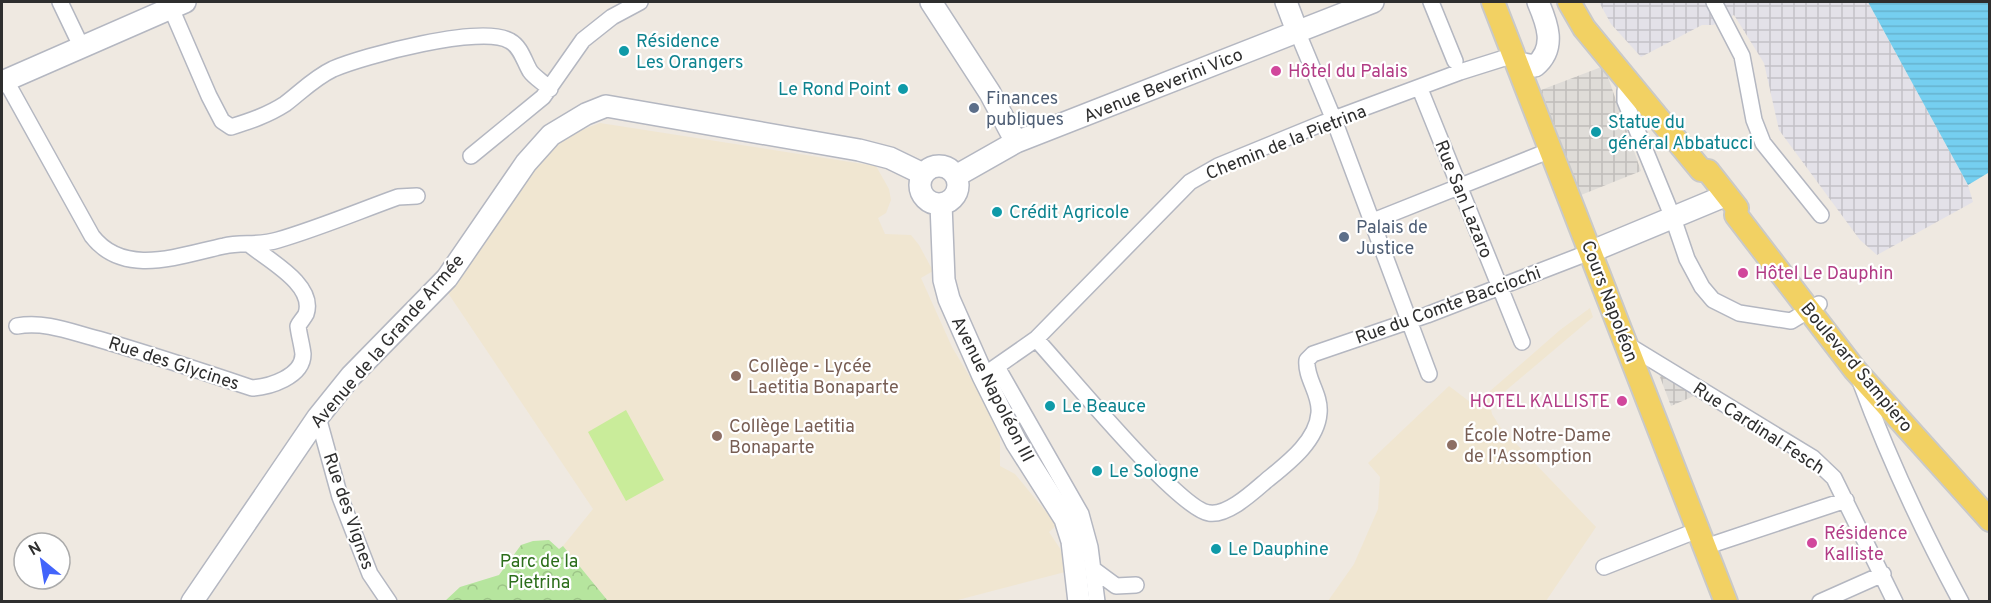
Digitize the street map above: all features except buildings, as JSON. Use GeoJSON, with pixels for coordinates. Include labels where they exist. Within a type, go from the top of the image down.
{"type":"FeatureCollection","features":[{"type":"Feature","properties":{"kind":"main road"},"geometry":{"type":"LineString","coordinates":[[931,2],[990,93],[1016,142]]}},
{"type":"Feature","properties":{"kind":"main road"},"geometry":{"type":"LineString","coordinates":[[1286,2],[1298,31]]}},
{"type":"Feature","properties":{"kind":"main road","name":"Avenue Beverini Vico"},"geometry":{"type":"LineString","coordinates":[[956,176],[1016,142],[1373,2]]}},
{"type":"Feature","properties":{"kind":"main road","name":"Cours Napoléon"},"geometry":{"type":"LineString","coordinates":[[1493,2],[1726,602]]}},
{"type":"Feature","properties":{"kind":"main road"},"geometry":{"type":"LineString","coordinates":[[1516,59],[1535,66],[1542,61],[1548,47],[1549,31],[1538,2]]}},
{"type":"Feature","properties":{"kind":"main road","name":"Boulevard Sampiero"},"geometry":{"type":"LineString","coordinates":[[1569,2],[1584,28],[1629,83],[1701,170],[1708,171]]}},
{"type":"Feature","properties":{"kind":"main road","name":"Boulevard Sampiero"},"geometry":{"type":"LineString","coordinates":[[1584,2],[1602,33],[1665,106],[1708,163],[1708,171],[1732,201],[1745,208],[1855,370],[1989,520]]}},
{"type":"Feature","properties":{"kind":"main road"},"geometry":{"type":"LineString","coordinates":[[4,82],[178,5]]}},
{"type":"Feature","properties":{"kind":"main road","name":"Avenue de la Grande Armée"},"geometry":{"type":"LineString","coordinates":[[192,602],[318,417],[351,376],[447,278],[526,163],[552,135],[586,114],[606,106],[859,150],[890,158],[923,174]]}},
{"type":"Feature","properties":{"kind":"main road"},"geometry":{"type":"LineString","coordinates":[[940,165],[947,167],[956,176],[958,186],[951,200],[941,204],[929,201],[921,192],[920,180],[927,169],[940,165]]}},
{"type":"Feature","properties":{"kind":"main road"},"geometry":{"type":"LineString","coordinates":[[1590,252],[1673,218],[1732,201]]}},
{"type":"Feature","properties":{"kind":"main road","name":"Avenue Napoléon III"},"geometry":{"type":"LineString","coordinates":[[941,204],[944,280],[949,299],[993,377],[1016,442],[1065,519],[1072,541],[1078,602]]}},
{"type":"Feature","properties":{"kind":"main road","name":"Boulevard Sampiero"},"geometry":{"type":"LineString","coordinates":[[1814,307],[1989,502]]}},
{"type":"Feature","properties":{"kind":"street"},"geometry":{"type":"LineString","coordinates":[[60,2],[82,48]]}},
{"type":"Feature","properties":{"kind":"street"},"geometry":{"type":"LineString","coordinates":[[471,156],[543,97],[583,40],[612,17],[640,2]]}},
{"type":"Feature","properties":{"kind":"street"},"geometry":{"type":"LineString","coordinates":[[1431,2],[1455,61]]}},
{"type":"Feature","properties":{"kind":"street"},"geometry":{"type":"LineString","coordinates":[[1714,2],[1742,56],[1754,120],[1762,143],[1821,215]]}},
{"type":"Feature","properties":{"kind":"street"},"geometry":{"type":"LineString","coordinates":[[178,5],[213,105],[222,121],[231,127],[269,114],[332,69],[391,50],[440,40],[493,36],[510,41],[524,55],[531,72],[550,89]]}},
{"type":"Feature","properties":{"kind":"street"},"geometry":{"type":"LineString","coordinates":[[1298,31],[1373,221],[1429,374]]}},
{"type":"Feature","properties":{"kind":"street","name":"Chemin de la Pietrina"},"geometry":{"type":"LineString","coordinates":[[993,377],[1036,339],[1190,182],[1218,166],[1460,72],[1516,59]]}},
{"type":"Feature","properties":{"kind":"street"},"geometry":{"type":"LineString","coordinates":[[4,82],[92,236],[100,247],[112,254],[143,261],[173,258],[227,245],[250,245],[277,240],[398,197],[417,195]]}},
{"type":"Feature","properties":{"kind":"street"},"geometry":{"type":"LineString","coordinates":[[1629,83],[1625,91],[1625,101],[1692,268],[1702,287],[1713,300],[1739,313],[1791,321],[1814,307]]}},
{"type":"Feature","properties":{"kind":"street","name":"Rue San Lazaro"},"geometry":{"type":"LineString","coordinates":[[1420,89],[1522,342]]}},
{"type":"Feature","properties":{"kind":"street"},"geometry":{"type":"LineString","coordinates":[[1373,221],[1551,150]]}},
{"type":"Feature","properties":{"kind":"street","name":"Rue des Glycines"},"geometry":{"type":"LineString","coordinates":[[17,326],[33,323],[56,327],[252,388],[268,387],[286,378],[297,368],[303,356],[298,326],[306,313],[306,299],[299,283],[250,245]]}},
{"type":"Feature","properties":{"kind":"street","name":"Rue du Comte Bacciochi"},"geometry":{"type":"LineString","coordinates":[[1036,339],[1152,469],[1188,503],[1200,511],[1211,514],[1224,511],[1248,496],[1298,455],[1311,435],[1319,413],[1318,400],[1306,367],[1306,360],[1313,354],[1410,321],[1590,252]]}},
{"type":"Feature","properties":{"kind":"street","name":"Rue Cardinal Fesch"},"geometry":{"type":"LineString","coordinates":[[1626,344],[1813,458],[1834,478],[1895,602]]}},
{"type":"Feature","properties":{"kind":"street"},"geometry":{"type":"LineString","coordinates":[[1855,370],[1905,491],[1961,602]]}},
{"type":"Feature","properties":{"kind":"street"},"geometry":{"type":"LineString","coordinates":[[993,377],[1081,514],[1090,547],[1097,602]]}},
{"type":"Feature","properties":{"kind":"street","name":"Rue des Vignes"},"geometry":{"type":"LineString","coordinates":[[318,417],[340,497],[370,574],[388,602]]}},
{"type":"Feature","properties":{"kind":"street"},"geometry":{"type":"LineString","coordinates":[[1604,567],[1702,538],[1846,500]]}},
{"type":"Feature","properties":{"kind":"street"},"geometry":{"type":"LineString","coordinates":[[1093,569],[1116,586],[1136,585]]}},
{"type":"Feature","properties":{"kind":"street"},"geometry":{"type":"LineString","coordinates":[[1820,602],[1882,574]]}},
{"type":"Feature","properties":{"kind":"shaded area"},"geometry":{"type":"Polygon","coordinates":[[[1599,2],[1868,2],[1968,185],[1973,202],[1877,255],[1860,240],[1779,130],[1764,63],[1734,15],[1713,25],[1702,25],[1641,57],[1611,24],[1599,2]]]}},
{"type":"Feature","properties":{"kind":"shaded area"},"geometry":{"type":"Polygon","coordinates":[[[1604,66],[1641,171],[1581,195],[1541,90],[1604,66]]]}},
{"type":"Feature","properties":{"kind":"shaded area","name":"Collège - Lycée Laetitia Bonaparte"},"geometry":{"type":"Polygon","coordinates":[[[600,123],[876,166],[889,189],[891,200],[886,213],[878,218],[885,234],[911,235],[933,271],[921,278],[952,347],[986,404],[1000,438],[1000,466],[1015,474],[1057,525],[1049,532],[1061,550],[1065,572],[954,601],[608,601],[563,546],[593,509],[448,293],[524,178],[558,144],[600,123]]]}},
{"type":"Feature","properties":{"kind":"shaded area","name":"École Notre-Dame de l'Assomption"},"geometry":{"type":"Polygon","coordinates":[[[1590,308],[1593,317],[1490,404],[1492,414],[1500,427],[1596,527],[1546,601],[1328,601],[1354,564],[1378,509],[1380,477],[1368,463],[1449,386],[1474,405],[1560,330],[1590,308]]]}},
{"type":"Feature","properties":{"kind":"shaded area"},"geometry":{"type":"Polygon","coordinates":[[[1655,364],[1694,396],[1671,406],[1655,364]]]}},
{"type":"Feature","properties":{"kind":"green space"},"geometry":{"type":"Polygon","coordinates":[[[626,410],[664,480],[626,501],[588,432],[626,410]]]}},
{"type":"Feature","properties":{"kind":"green space","name":"Parc de la Pietrina"},"geometry":{"type":"Polygon","coordinates":[[[549,540],[559,549],[563,546],[608,601],[445,601],[460,587],[499,575],[521,545],[533,541],[549,540]]]}},
{"type":"Feature","properties":{"kind":"water"},"geometry":{"type":"Polygon","coordinates":[[[1868,2],[1989,2],[1989,175],[1988,173],[1968,185],[1868,2]]]}},
{"type":"Feature","properties":{"kind":"place","name":"Résidence Les Orangers"},"geometry":{"type":"Point","coordinates":[624,51]}},
{"type":"Feature","properties":{"kind":"place","name":"Hôtel du Palais"},"geometry":{"type":"Point","coordinates":[1276,71]}},
{"type":"Feature","properties":{"kind":"place","name":"Le Rond Point"},"geometry":{"type":"Point","coordinates":[903,89]}},
{"type":"Feature","properties":{"kind":"place","name":"Finances publiques"},"geometry":{"type":"Point","coordinates":[974,108]}},
{"type":"Feature","properties":{"kind":"place","name":"Statue du général Abbatucci"},"geometry":{"type":"Point","coordinates":[1596,132]}},
{"type":"Feature","properties":{"kind":"place","name":"Crédit Agricole"},"geometry":{"type":"Point","coordinates":[997,212]}},
{"type":"Feature","properties":{"kind":"place","name":"Palais de Justice"},"geometry":{"type":"Point","coordinates":[1344,237]}},
{"type":"Feature","properties":{"kind":"place","name":"Hôtel Le Dauphin"},"geometry":{"type":"Point","coordinates":[1743,273]}},
{"type":"Feature","properties":{"kind":"place","name":"Collège - Lycée Laetitia Bonaparte"},"geometry":{"type":"Point","coordinates":[736,376]}},
{"type":"Feature","properties":{"kind":"place","name":"HOTEL KALLISTE"},"geometry":{"type":"Point","coordinates":[1622,401]}},
{"type":"Feature","properties":{"kind":"place","name":"Le Beauce"},"geometry":{"type":"Point","coordinates":[1050,406]}},
{"type":"Feature","properties":{"kind":"place","name":"Collège Laetitia Bonaparte"},"geometry":{"type":"Point","coordinates":[717,436]}},
{"type":"Feature","properties":{"kind":"place","name":"École Notre-Dame de l'Assomption"},"geometry":{"type":"Point","coordinates":[1452,445]}},
{"type":"Feature","properties":{"kind":"place","name":"Le Sologne"},"geometry":{"type":"Point","coordinates":[1097,471]}},
{"type":"Feature","properties":{"kind":"place","name":"Résidence Kalliste"},"geometry":{"type":"Point","coordinates":[1812,543]}},
{"type":"Feature","properties":{"kind":"place","name":"Le Dauphine"},"geometry":{"type":"Point","coordinates":[1216,549]}}]}
